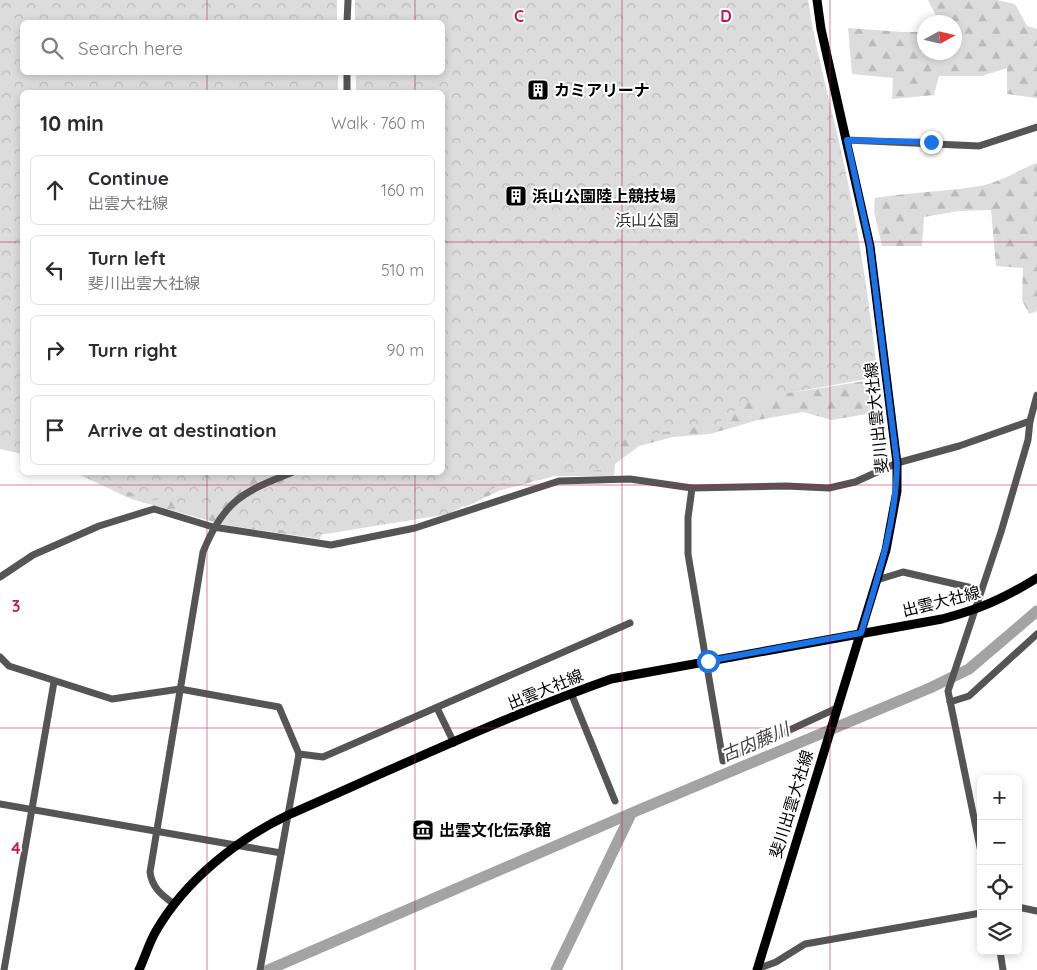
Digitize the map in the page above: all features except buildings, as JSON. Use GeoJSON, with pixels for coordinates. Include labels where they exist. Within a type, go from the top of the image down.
{"type":"FeatureCollection","features":[{"type":"Feature","properties":{"kind":"main road","name":"斐川出雲大社線"},"geometry":{"type":"LineString","coordinates":[[757,970],[826,740],[877,580],[892,525],[897,491],[897,463],[872,254],[821,29],[817,0]]}},
{"type":"Feature","properties":{"kind":"main road","name":"出雲大社線"},"geometry":{"type":"LineString","coordinates":[[139,970],[156,932],[174,904],[236,845],[263,827],[288,815],[571,693],[612,679],[942,619],[1002,600],[1037,578]]}},
{"type":"Feature","properties":{"kind":"street"},"geometry":{"type":"LineString","coordinates":[[347,20],[348,0]]}},
{"type":"Feature","properties":{"kind":"street"},"geometry":{"type":"LineString","coordinates":[[346,90],[347,75]]}},
{"type":"Feature","properties":{"kind":"street"},"geometry":{"type":"LineString","coordinates":[[847,140],[980,146],[1037,127]]}},
{"type":"Feature","properties":{"kind":"street"},"geometry":{"type":"LineString","coordinates":[[977,832],[950,698],[957,665],[1025,449],[1037,395]]}},
{"type":"Feature","properties":{"kind":"street"},"geometry":{"type":"LineString","coordinates":[[0,577],[33,555],[99,526],[154,510],[213,528],[331,545],[415,528],[559,481],[630,479],[692,488],[786,486],[829,488],[855,482],[897,463],[959,446],[1030,421]]}},
{"type":"Feature","properties":{"kind":"street"},"geometry":{"type":"LineString","coordinates":[[174,904],[158,891],[151,882],[150,872],[203,552],[213,528],[230,505],[243,494],[286,475]]}},
{"type":"Feature","properties":{"kind":"street"},"geometry":{"type":"LineString","coordinates":[[692,488],[688,518],[688,554],[708,661],[723,761],[836,710]]}},
{"type":"Feature","properties":{"kind":"street"},"geometry":{"type":"LineString","coordinates":[[877,580],[903,572],[981,590]]}},
{"type":"Feature","properties":{"kind":"street"},"geometry":{"type":"LineString","coordinates":[[299,754],[323,757],[630,623]]}},
{"type":"Feature","properties":{"kind":"street"},"geometry":{"type":"LineString","coordinates":[[950,698],[969,696],[1037,634]]}},
{"type":"Feature","properties":{"kind":"street"},"geometry":{"type":"LineString","coordinates":[[0,657],[9,666],[54,682],[112,699],[180,689],[279,707],[299,754],[260,968]]}},
{"type":"Feature","properties":{"kind":"street"},"geometry":{"type":"LineString","coordinates":[[4,970],[54,682]]}},
{"type":"Feature","properties":{"kind":"street"},"geometry":{"type":"LineString","coordinates":[[571,693],[615,801]]}},
{"type":"Feature","properties":{"kind":"street"},"geometry":{"type":"LineString","coordinates":[[437,708],[454,743]]}},
{"type":"Feature","properties":{"kind":"street"},"geometry":{"type":"LineString","coordinates":[[0,804],[281,853]]}},
{"type":"Feature","properties":{"kind":"street"},"geometry":{"type":"LineString","coordinates":[[1022,908],[1037,911]]}},
{"type":"Feature","properties":{"kind":"street"},"geometry":{"type":"LineString","coordinates":[[757,970],[776,962],[805,944],[977,914]]}},
{"type":"Feature","properties":{"kind":"street"},"geometry":{"type":"LineString","coordinates":[[1001,955],[1004,970]]}},
{"type":"Feature","properties":{"kind":"green space"},"geometry":{"type":"Polygon","coordinates":[[[0,0],[337,0],[337,20],[20,20],[20,75],[338,75],[338,90],[20,90],[20,454],[0,449],[0,0]]]}},
{"type":"Feature","properties":{"kind":"green space","name":"浜山公園"},"geometry":{"type":"Polygon","coordinates":[[[355,0],[808,0],[816,45],[857,228],[878,377],[749,400],[717,424],[619,439],[614,470],[555,471],[501,484],[449,514],[313,536],[227,520],[244,502],[265,489],[303,475],[445,475],[445,90],[356,90],[356,75],[445,75],[445,20],[355,20],[355,0]]]}},
{"type":"Feature","properties":{"kind":"green space"},"geometry":{"type":"Polygon","coordinates":[[[928,0],[997,0],[1015,4],[1027,26],[1037,29],[1037,98],[1007,94],[1007,68],[982,76],[939,76],[934,95],[892,99],[893,78],[852,74],[848,28],[917,32],[917,60],[962,60],[962,15],[936,15],[928,0]]]}},
{"type":"Feature","properties":{"kind":"green space"},"geometry":{"type":"Polygon","coordinates":[[[1037,163],[1037,311],[1029,314],[1022,300],[1023,268],[996,266],[991,210],[959,211],[924,217],[922,246],[882,246],[874,211],[875,198],[980,186],[995,182],[1037,163]]]}},
{"type":"Feature","properties":{"kind":"green space"},"geometry":{"type":"Polygon","coordinates":[[[865,381],[878,412],[832,420],[803,412],[758,420],[710,434],[673,437],[639,446],[615,464],[614,476],[555,476],[501,490],[465,507],[444,500],[324,527],[320,539],[225,525],[131,499],[80,475],[445,475],[445,471],[684,402],[802,391],[865,381]]]}},
{"type":"Feature","properties":{"kind":"green space"},"geometry":{"type":"Polygon","coordinates":[[[89,475],[254,475],[229,489],[209,514],[164,498],[151,501],[89,475]]]}},
{"type":"Feature","properties":{"kind":"waterway","name":"古内藤川"},"geometry":{"type":"LineString","coordinates":[[268,970],[641,809],[930,688],[969,669],[1037,611]]}},
{"type":"Feature","properties":{"kind":"waterway","name":"古内藤川"},"geometry":{"type":"LineString","coordinates":[[556,970],[631,814]]}},
{"type":"Feature","properties":{"kind":"place","name":"カミアリーナ"},"geometry":{"type":"Point","coordinates":[538,90]}},
{"type":"Feature","properties":{"kind":"place","name":"浜山公園陸上競技場"},"geometry":{"type":"Point","coordinates":[516,196]}},
{"type":"Feature","properties":{"kind":"place","name":"出雲文化伝承館"},"geometry":{"type":"Point","coordinates":[423,830]}},
{"type":"Feature","properties":{"kind":"route"},"geometry":{"type":"LineString","coordinates":[[708,661],[861,633],[892,525],[897,491],[897,463],[870,246],[847,140],[931,142]]}}]}
